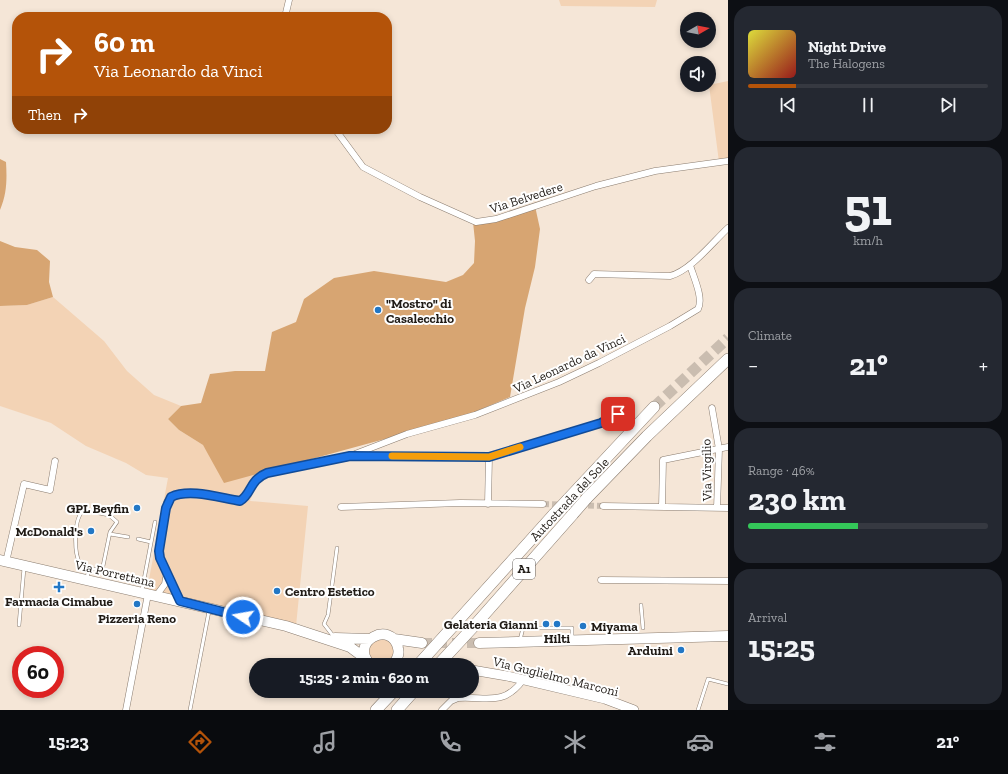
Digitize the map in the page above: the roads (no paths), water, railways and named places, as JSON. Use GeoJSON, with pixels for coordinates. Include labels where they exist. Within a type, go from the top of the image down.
{"type":"FeatureCollection","features":[{"type":"Feature","properties":{"kind":"highway","name":"Autostrada del Sole"},"geometry":{"type":"LineString","coordinates":[[444,658],[586,499],[647,436],[728,359]]}},
{"type":"Feature","properties":{"kind":"highway","name":"Autostrada del Sole"},"geometry":{"type":"LineString","coordinates":[[424,658],[554,514],[654,407]]}},
{"type":"Feature","properties":{"kind":"highway"},"geometry":{"type":"LineString","coordinates":[[376,710],[387,698]]}},
{"type":"Feature","properties":{"kind":"highway"},"geometry":{"type":"LineString","coordinates":[[397,710],[408,698]]}},
{"type":"Feature","properties":{"kind":"main road","name":"Via Porrettana"},"geometry":{"type":"LineString","coordinates":[[3,561],[286,626],[350,647],[363,658]]}},
{"type":"Feature","properties":{"kind":"main road","name":"Via Porrettana"},"geometry":{"type":"LineString","coordinates":[[316,635],[334,638],[369,639],[380,634],[394,639]]}},
{"type":"Feature","properties":{"kind":"main road"},"geometry":{"type":"LineString","coordinates":[[479,643],[728,636]]}},
{"type":"Feature","properties":{"kind":"main road"},"geometry":{"type":"LineString","coordinates":[[367,658],[364,650],[369,639]]}},
{"type":"Feature","properties":{"kind":"main road"},"geometry":{"type":"LineString","coordinates":[[394,639],[420,643],[409,646],[400,658]]}},
{"type":"Feature","properties":{"kind":"main road"},"geometry":{"type":"LineString","coordinates":[[394,639],[398,646],[398,658]]}},
{"type":"Feature","properties":{"kind":"main road","name":"Via Guglielmo Marconi"},"geometry":{"type":"LineString","coordinates":[[479,671],[605,699],[634,710]]}},
{"type":"Feature","properties":{"kind":"street"},"geometry":{"type":"LineString","coordinates":[[286,12],[289,0]]}},
{"type":"Feature","properties":{"kind":"street","name":"Via Belvedere"},"geometry":{"type":"LineString","coordinates":[[339,134],[363,168],[420,197],[476,222],[496,219],[596,186],[654,171],[728,161]]}},
{"type":"Feature","properties":{"kind":"street"},"geometry":{"type":"LineString","coordinates":[[589,280],[594,274],[670,276],[682,271],[728,228]]}},
{"type":"Feature","properties":{"kind":"street","name":"Via Leonardo da Vinci"},"geometry":{"type":"LineString","coordinates":[[180,601],[160,558],[159,551],[166,508],[171,497],[182,494],[240,501],[246,495],[255,480],[267,473],[350,456],[441,423],[475,414],[566,379],[670,326],[698,309],[700,305],[699,295],[690,264]]}},
{"type":"Feature","properties":{"kind":"street","name":"Via Virgilio"},"geometry":{"type":"LineString","coordinates":[[712,408],[719,449],[717,508]]}},
{"type":"Feature","properties":{"kind":"street","name":"Via Leonardo da Vinci"},"geometry":{"type":"LineString","coordinates":[[350,456],[489,457],[601,423],[624,409]]}},
{"type":"Feature","properties":{"kind":"street"},"geometry":{"type":"LineString","coordinates":[[662,507],[663,460],[728,447]]}},
{"type":"Feature","properties":{"kind":"street"},"geometry":{"type":"LineString","coordinates":[[488,504],[489,457]]}},
{"type":"Feature","properties":{"kind":"street"},"geometry":{"type":"LineString","coordinates":[[3,561],[24,484],[50,490],[55,461]]}},
{"type":"Feature","properties":{"kind":"street"},"geometry":{"type":"LineString","coordinates":[[341,507],[460,503],[544,504]]}},
{"type":"Feature","properties":{"kind":"street"},"geometry":{"type":"LineString","coordinates":[[603,506],[728,508]]}},
{"type":"Feature","properties":{"kind":"street"},"geometry":{"type":"LineString","coordinates":[[126,710],[148,594],[165,584],[167,571]]}},
{"type":"Feature","properties":{"kind":"street"},"geometry":{"type":"LineString","coordinates":[[601,580],[728,581]]}},
{"type":"Feature","properties":{"kind":"street"},"geometry":{"type":"LineString","coordinates":[[442,710],[451,701],[458,698],[502,698],[510,695],[523,680]]}},
{"type":"Feature","properties":{"kind":"lane"},"geometry":{"type":"LineString","coordinates":[[84,510],[109,515],[117,522],[110,534],[102,571],[80,564],[75,547],[80,514],[84,510]]}},
{"type":"Feature","properties":{"kind":"lane"},"geometry":{"type":"LineString","coordinates":[[148,594],[151,542],[155,522]]}},
{"type":"Feature","properties":{"kind":"lane"},"geometry":{"type":"LineString","coordinates":[[110,534],[128,538]]}},
{"type":"Feature","properties":{"kind":"lane"},"geometry":{"type":"LineString","coordinates":[[138,539],[151,542]]}},
{"type":"Feature","properties":{"kind":"lane"},"geometry":{"type":"LineString","coordinates":[[334,638],[324,624],[328,615],[337,548]]}},
{"type":"Feature","properties":{"kind":"lane"},"geometry":{"type":"LineString","coordinates":[[19,625],[24,566]]}},
{"type":"Feature","properties":{"kind":"lane"},"geometry":{"type":"LineString","coordinates":[[87,580],[89,568]]}},
{"type":"Feature","properties":{"kind":"lane"},"geometry":{"type":"LineString","coordinates":[[641,605],[643,628]]}},
{"type":"Feature","properties":{"kind":"lane"},"geometry":{"type":"LineString","coordinates":[[190,710],[209,609]]}},
{"type":"Feature","properties":{"kind":"lane"},"geometry":{"type":"LineString","coordinates":[[698,710],[708,679],[728,684]]}},
{"type":"Feature","properties":{"kind":"tunnel"},"geometry":{"type":"LineString","coordinates":[[654,407],[728,338]]}},
{"type":"Feature","properties":{"kind":"tunnel"},"geometry":{"type":"LineString","coordinates":[[543,504],[603,506]]}},
{"type":"Feature","properties":{"kind":"tunnel"},"geometry":{"type":"LineString","coordinates":[[422,643],[479,643]]}},
{"type":"Feature","properties":{"kind":"place","name":"\"Mostro\" di Casalecchio"},"geometry":{"type":"Point","coordinates":[378,310]}},
{"type":"Feature","properties":{"kind":"place","name":"GPL Beyfin"},"geometry":{"type":"Point","coordinates":[137,508]}},
{"type":"Feature","properties":{"kind":"place","name":"McDonald's"},"geometry":{"type":"Point","coordinates":[91,531]}},
{"type":"Feature","properties":{"kind":"place","name":"Farmacia Cimabue"},"geometry":{"type":"Point","coordinates":[59,587]}},
{"type":"Feature","properties":{"kind":"place","name":"Centro Estetico"},"geometry":{"type":"Point","coordinates":[277,591]}},
{"type":"Feature","properties":{"kind":"place","name":"Pizzeria Reno"},"geometry":{"type":"Point","coordinates":[137,604]}},
{"type":"Feature","properties":{"kind":"place","name":"Gelateria Gianni"},"geometry":{"type":"Point","coordinates":[546,624]}},
{"type":"Feature","properties":{"kind":"place","name":"Hilti"},"geometry":{"type":"Point","coordinates":[557,624]}},
{"type":"Feature","properties":{"kind":"place","name":"Miyama"},"geometry":{"type":"Point","coordinates":[583,626]}},
{"type":"Feature","properties":{"kind":"place","name":"Arduini"},"geometry":{"type":"Point","coordinates":[681,650]}}]}
